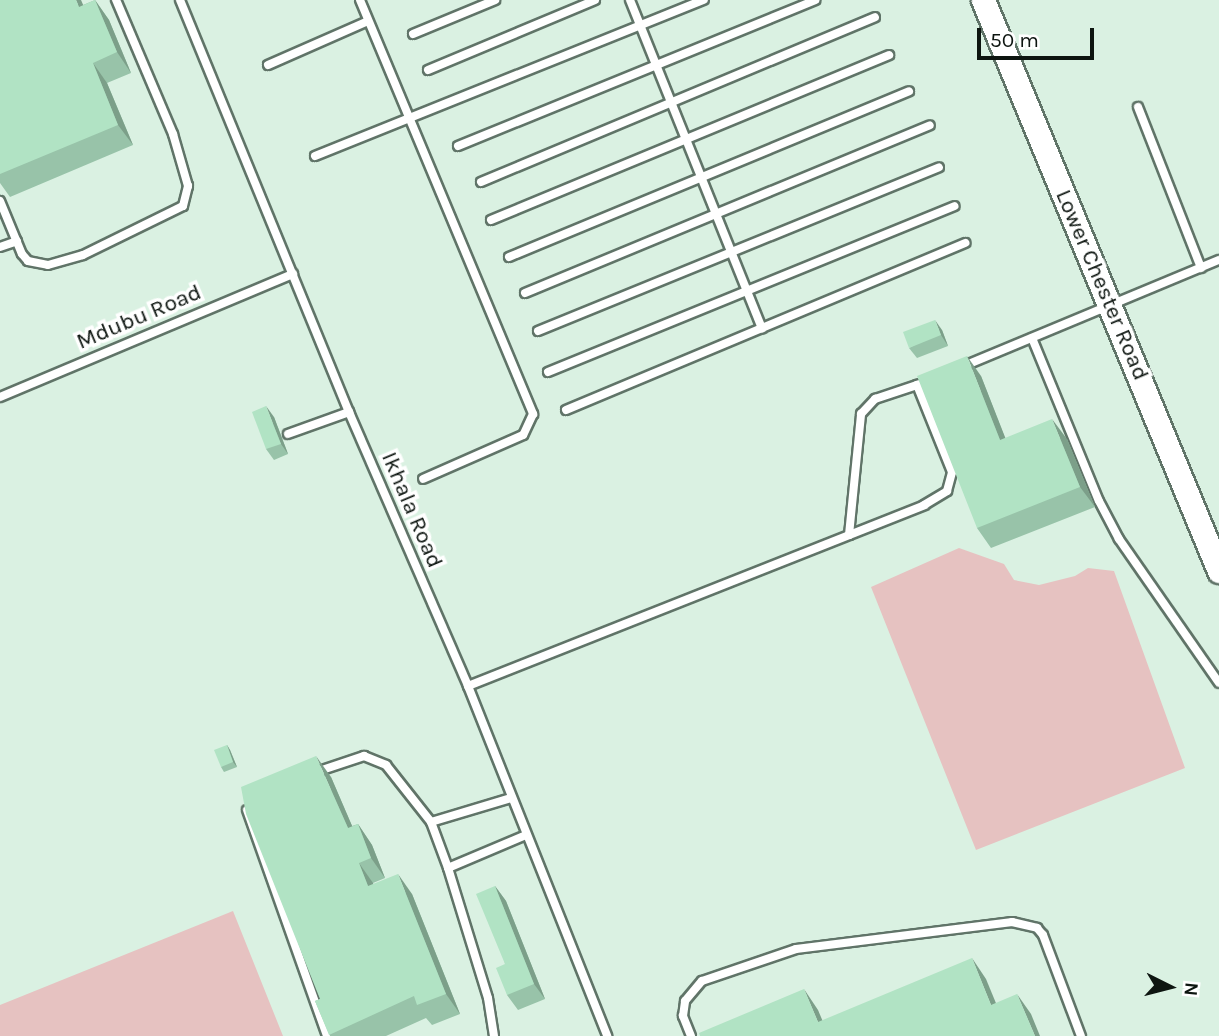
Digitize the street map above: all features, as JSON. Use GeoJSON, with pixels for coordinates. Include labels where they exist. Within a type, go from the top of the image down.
{"type":"FeatureCollection","features":[{"type":"Feature","properties":{"kind":"street","name":"Lower Chester Road"},"geometry":{"type":"LineString","coordinates":[[983,0],[1219,571]]}},
{"type":"Feature","properties":{"kind":"lane"},"geometry":{"type":"LineString","coordinates":[[0,201],[28,261],[62,264],[183,206],[188,196],[173,134],[116,0]]}},
{"type":"Feature","properties":{"kind":"lane"},"geometry":{"type":"LineString","coordinates":[[181,3],[192,0]]}},
{"type":"Feature","properties":{"kind":"lane"},"geometry":{"type":"LineString","coordinates":[[360,0],[533,414],[523,435],[423,479]]}},
{"type":"Feature","properties":{"kind":"lane"},"geometry":{"type":"LineString","coordinates":[[413,34],[495,0]]}},
{"type":"Feature","properties":{"kind":"lane"},"geometry":{"type":"LineString","coordinates":[[428,69],[595,0]]}},
{"type":"Feature","properties":{"kind":"lane"},"geometry":{"type":"LineString","coordinates":[[630,0],[762,328]]}},
{"type":"Feature","properties":{"kind":"lane"},"geometry":{"type":"LineString","coordinates":[[315,156],[704,0]]}},
{"type":"Feature","properties":{"kind":"lane"},"geometry":{"type":"LineString","coordinates":[[458,146],[815,0]]}},
{"type":"Feature","properties":{"kind":"lane","name":"Ikhala Road"},"geometry":{"type":"LineString","coordinates":[[181,3],[349,412],[468,686],[607,1036]]}},
{"type":"Feature","properties":{"kind":"lane"},"geometry":{"type":"LineString","coordinates":[[481,182],[875,17]]}},
{"type":"Feature","properties":{"kind":"lane"},"geometry":{"type":"LineString","coordinates":[[268,65],[368,21]]}},
{"type":"Feature","properties":{"kind":"lane"},"geometry":{"type":"LineString","coordinates":[[491,220],[889,55]]}},
{"type":"Feature","properties":{"kind":"lane"},"geometry":{"type":"LineString","coordinates":[[509,257],[909,91]]}},
{"type":"Feature","properties":{"kind":"lane"},"geometry":{"type":"LineString","coordinates":[[1138,107],[1201,268]]}},
{"type":"Feature","properties":{"kind":"lane"},"geometry":{"type":"LineString","coordinates":[[525,293],[930,125]]}},
{"type":"Feature","properties":{"kind":"lane"},"geometry":{"type":"LineString","coordinates":[[538,331],[939,167]]}},
{"type":"Feature","properties":{"kind":"lane"},"geometry":{"type":"LineString","coordinates":[[548,372],[954,206]]}},
{"type":"Feature","properties":{"kind":"lane"},"geometry":{"type":"LineString","coordinates":[[0,247],[17,241]]}},
{"type":"Feature","properties":{"kind":"lane"},"geometry":{"type":"LineString","coordinates":[[566,410],[966,243]]}},
{"type":"Feature","properties":{"kind":"lane"},"geometry":{"type":"LineString","coordinates":[[958,369],[1219,260]]}},
{"type":"Feature","properties":{"kind":"lane","name":"Mdubu Road"},"geometry":{"type":"LineString","coordinates":[[0,397],[293,274]]}},
{"type":"Feature","properties":{"kind":"lane"},"geometry":{"type":"LineString","coordinates":[[1032,338],[1099,501],[1119,539],[1219,683]]}},
{"type":"Feature","properties":{"kind":"lane"},"geometry":{"type":"LineString","coordinates":[[849,535],[861,414],[875,399],[927,381]]}},
{"type":"Feature","properties":{"kind":"lane"},"geometry":{"type":"LineString","coordinates":[[468,686],[849,535],[947,491],[952,472],[917,385]]}},
{"type":"Feature","properties":{"kind":"lane"},"geometry":{"type":"LineString","coordinates":[[288,435],[349,412]]}},
{"type":"Feature","properties":{"kind":"lane"},"geometry":{"type":"LineString","coordinates":[[304,776],[353,757],[376,760],[386,765],[431,822],[448,868],[493,1018],[494,1036]]}},
{"type":"Feature","properties":{"kind":"lane"},"geometry":{"type":"LineString","coordinates":[[254,797],[248,802],[249,823],[327,1036]]}},
{"type":"Feature","properties":{"kind":"lane"},"geometry":{"type":"LineString","coordinates":[[431,822],[511,798]]}},
{"type":"Feature","properties":{"kind":"lane"},"geometry":{"type":"LineString","coordinates":[[448,868],[526,835]]}},
{"type":"Feature","properties":{"kind":"lane"},"geometry":{"type":"LineString","coordinates":[[691,1036],[683,1016],[685,1001],[702,981],[796,948],[1012,922],[1037,928],[1043,935],[1081,1036]]}},
{"type":"Feature","properties":{"kind":"shaded area"},"geometry":{"type":"Polygon","coordinates":[[[959,548],[1004,564],[1014,580],[1039,585],[1075,576],[1088,568],[1114,571],[1185,768],[976,850],[871,587],[959,548]]]}},
{"type":"Feature","properties":{"kind":"shaded area"},"geometry":{"type":"Polygon","coordinates":[[[233,911],[283,1036],[0,1036],[0,1005],[233,911]]]}},
{"type":"Feature","properties":{"kind":"building"},"geometry":{"type":"Polygon","coordinates":[[[0,0],[76,0],[79,7],[95,0],[117,52],[93,63],[118,125],[0,174],[0,0]]]}},
{"type":"Feature","properties":{"kind":"building"},"geometry":{"type":"Polygon","coordinates":[[[935,320],[941,335],[909,348],[903,332],[935,320]]]}},
{"type":"Feature","properties":{"kind":"building"},"geometry":{"type":"Polygon","coordinates":[[[967,356],[1000,440],[1052,419],[1080,487],[977,528],[917,376],[967,356]]]}},
{"type":"Feature","properties":{"kind":"building"},"geometry":{"type":"Polygon","coordinates":[[[266,406],[281,444],[266,449],[252,412],[266,406]]]}},
{"type":"Feature","properties":{"kind":"building"},"geometry":{"type":"Polygon","coordinates":[[[227,745],[233,762],[221,767],[214,750],[227,745]]]}},
{"type":"Feature","properties":{"kind":"building"},"geometry":{"type":"Polygon","coordinates":[[[316,756],[348,828],[358,824],[371,858],[359,863],[368,886],[398,874],[446,994],[417,1005],[414,996],[329,1035],[315,1001],[320,999],[246,814],[241,787],[316,756]]]}},
{"type":"Feature","properties":{"kind":"building"},"geometry":{"type":"Polygon","coordinates":[[[495,886],[534,984],[507,995],[496,968],[505,964],[476,894],[495,886]]]}},
{"type":"Feature","properties":{"kind":"building"},"geometry":{"type":"Polygon","coordinates":[[[972,958],[991,1005],[1017,994],[1035,1036],[700,1036],[699,1033],[804,989],[818,1022],[972,958]]]}}]}
